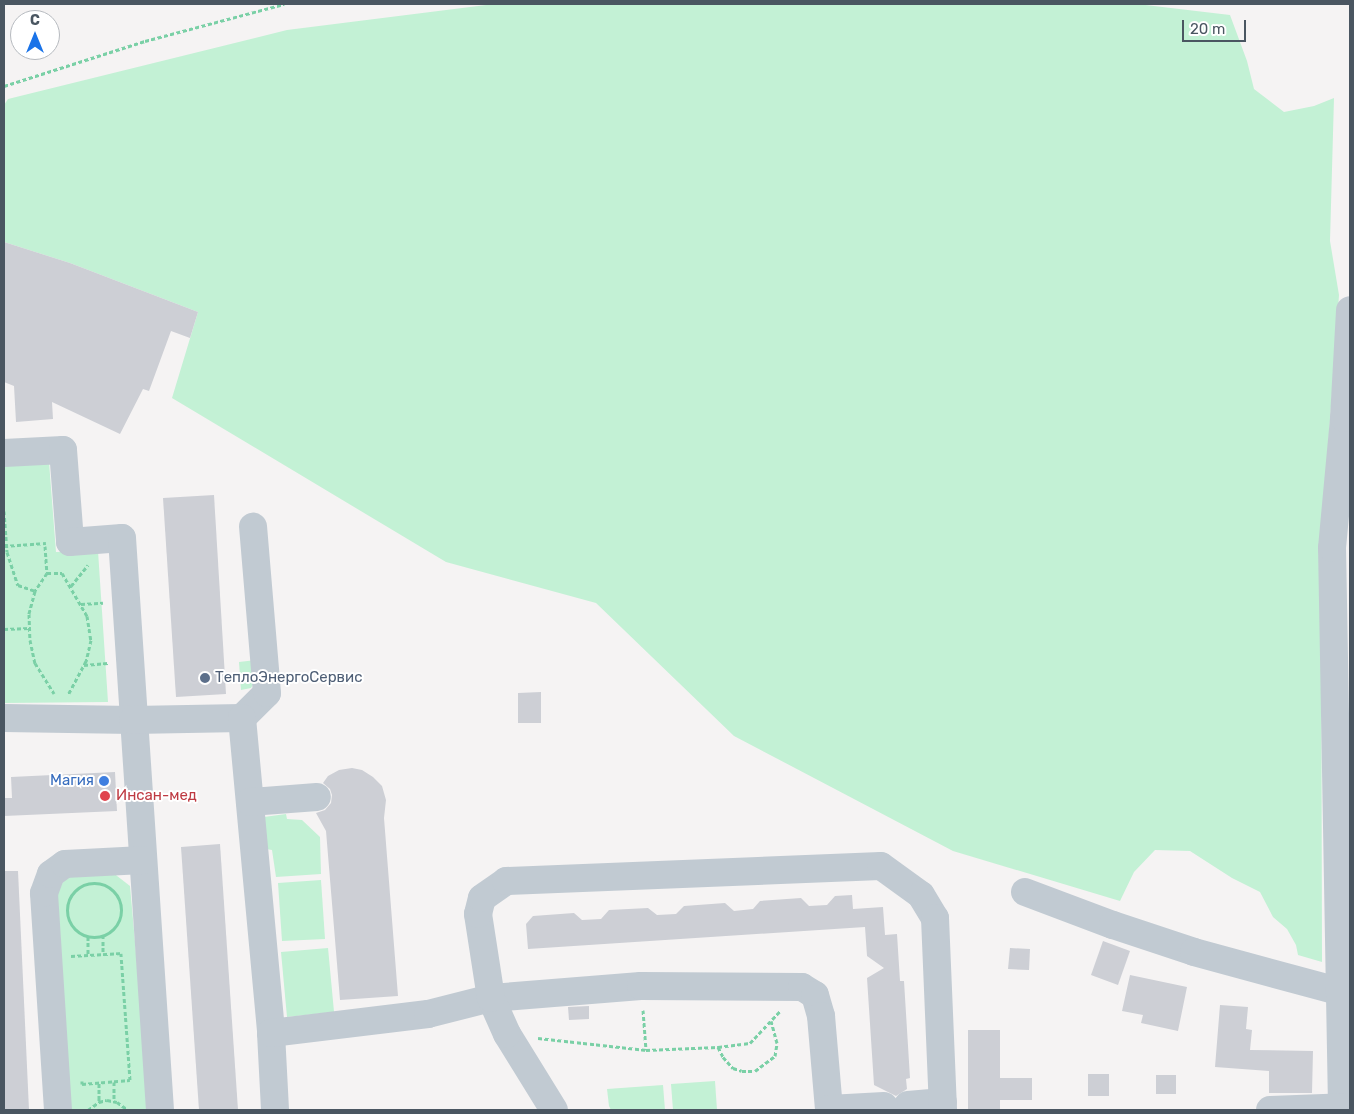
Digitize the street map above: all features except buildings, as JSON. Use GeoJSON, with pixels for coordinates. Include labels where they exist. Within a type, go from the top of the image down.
{"type":"FeatureCollection","features":[{"type":"Feature","properties":{"kind":"street"},"geometry":{"type":"LineString","coordinates":[[1270,1110],[1346,1107],[1341,992],[1332,548],[1344,418],[1350,310]]}},
{"type":"Feature","properties":{"kind":"street"},"geometry":{"type":"LineString","coordinates":[[4,453],[63,450],[53,540],[122,538],[160,1110]]}},
{"type":"Feature","properties":{"kind":"street"},"geometry":{"type":"LineString","coordinates":[[4,718],[133,720],[242,718],[267,693],[253,527]]}},
{"type":"Feature","properties":{"kind":"street"},"geometry":{"type":"LineString","coordinates":[[242,718],[271,1033],[275,1110]]}},
{"type":"Feature","properties":{"kind":"street"},"geometry":{"type":"LineString","coordinates":[[250,802],[317,797]]}},
{"type":"Feature","properties":{"kind":"street"},"geometry":{"type":"LineString","coordinates":[[58,1110],[61,957],[44,893],[51,874],[65,864],[143,860]]}},
{"type":"Feature","properties":{"kind":"street"},"geometry":{"type":"LineString","coordinates":[[271,1033],[428,1014],[491,998],[641,986],[802,987],[815,995],[821,1016],[829,1110],[896,1105],[943,1106],[935,918],[922,894],[881,866],[506,881],[482,898],[478,914],[491,998],[507,1034],[550,1109]]}},
{"type":"Feature","properties":{"kind":"street"},"geometry":{"type":"LineString","coordinates":[[1025,892],[1113,925],[1194,952],[1341,992]]}},
{"type":"Feature","properties":{"kind":"path"},"geometry":{"type":"LineString","coordinates":[[4,86],[145,41],[284,4]]}},
{"type":"Feature","properties":{"kind":"path"},"geometry":{"type":"LineString","coordinates":[[4,511],[5,546],[18,585],[35,591]]}},
{"type":"Feature","properties":{"kind":"path"},"geometry":{"type":"LineString","coordinates":[[5,546],[53,540],[47,573],[35,591],[29,614],[35,663],[55,697]]}},
{"type":"Feature","properties":{"kind":"path"},"geometry":{"type":"LineString","coordinates":[[47,573],[62,573],[71,586],[87,616],[91,640],[78,678],[71,693],[65,698]]}},
{"type":"Feature","properties":{"kind":"path"},"geometry":{"type":"LineString","coordinates":[[4,629],[30,628]]}},
{"type":"Feature","properties":{"kind":"path"},"geometry":{"type":"LineString","coordinates":[[87,884],[102,884],[116,894],[120,903],[121,915],[117,924],[108,933],[94,937],[88,935],[73,926],[67,914],[69,899],[76,890],[87,884]]}},
{"type":"Feature","properties":{"kind":"path"},"geometry":{"type":"LineString","coordinates":[[103,934],[103,954]]}},
{"type":"Feature","properties":{"kind":"path"},"geometry":{"type":"LineString","coordinates":[[88,935],[88,955]]}},
{"type":"Feature","properties":{"kind":"path"},"geometry":{"type":"LineString","coordinates":[[61,957],[149,951]]}},
{"type":"Feature","properties":{"kind":"path"},"geometry":{"type":"LineString","coordinates":[[81,1074],[82,1084],[130,1080],[122,953]]}},
{"type":"Feature","properties":{"kind":"path"},"geometry":{"type":"LineString","coordinates":[[61,957],[74,966]]}},
{"type":"Feature","properties":{"kind":"path"},"geometry":{"type":"LineString","coordinates":[[641,986],[646,1050]]}},
{"type":"Feature","properties":{"kind":"path"},"geometry":{"type":"LineString","coordinates":[[507,1034],[646,1050],[718,1047],[750,1043],[802,987]]}},
{"type":"Feature","properties":{"kind":"path"},"geometry":{"type":"LineString","coordinates":[[718,1047],[723,1057],[733,1068],[742,1071],[755,1071],[774,1056],[777,1043],[771,1021]]}},
{"type":"Feature","properties":{"kind":"path"},"geometry":{"type":"LineString","coordinates":[[114,1082],[114,1101]]}},
{"type":"Feature","properties":{"kind":"path"},"geometry":{"type":"LineString","coordinates":[[99,1083],[99,1102]]}},
{"type":"Feature","properties":{"kind":"path"},"geometry":{"type":"LineString","coordinates":[[88,1110],[99,1102],[114,1101],[125,1106],[128,1110]]}},
{"type":"Feature","properties":{"kind":"green space"},"geometry":{"type":"Polygon","coordinates":[[[494,4],[1137,4],[1230,15],[1247,61],[1254,89],[1284,112],[1314,106],[1334,98],[1330,241],[1339,295],[1321,546],[1322,962],[1298,955],[1296,945],[1287,929],[1273,917],[1260,892],[1232,878],[1190,851],[1155,850],[1134,872],[1120,901],[953,851],[734,736],[596,603],[446,562],[172,398],[198,312],[70,263],[4,242],[4,105],[8,99],[287,30],[494,4]]]}},
{"type":"Feature","properties":{"kind":"green space"},"geometry":{"type":"Polygon","coordinates":[[[49,462],[56,552],[98,551],[108,702],[4,703],[4,464],[49,462]]]}},
{"type":"Feature","properties":{"kind":"green space"},"geometry":{"type":"Polygon","coordinates":[[[257,660],[258,675],[251,688],[241,690],[239,662],[257,660]]]}},
{"type":"Feature","properties":{"kind":"green space"},"geometry":{"type":"Polygon","coordinates":[[[286,814],[287,819],[302,820],[320,837],[321,874],[276,877],[272,850],[254,847],[264,817],[286,814]]]}},
{"type":"Feature","properties":{"kind":"green space"},"geometry":{"type":"Polygon","coordinates":[[[112,872],[130,886],[150,1110],[69,1110],[53,894],[71,873],[112,872]]]}},
{"type":"Feature","properties":{"kind":"green space"},"geometry":{"type":"Polygon","coordinates":[[[321,880],[325,939],[282,941],[278,883],[321,880]]]}},
{"type":"Feature","properties":{"kind":"green space"},"geometry":{"type":"Polygon","coordinates":[[[328,948],[334,1012],[287,1017],[281,952],[328,948]]]}},
{"type":"Feature","properties":{"kind":"green space"},"geometry":{"type":"Polygon","coordinates":[[[715,1081],[717,1110],[673,1110],[671,1084],[715,1081]]]}},
{"type":"Feature","properties":{"kind":"green space"},"geometry":{"type":"Polygon","coordinates":[[[663,1085],[665,1110],[611,1110],[609,1106],[607,1089],[663,1085]]]}},
{"type":"Feature","properties":{"kind":"place","name":"ТеплоЭнергоСервис"},"geometry":{"type":"Point","coordinates":[205,678]}},
{"type":"Feature","properties":{"kind":"place","name":"Магия"},"geometry":{"type":"Point","coordinates":[104,781]}},
{"type":"Feature","properties":{"kind":"place","name":"Инсан-мед"},"geometry":{"type":"Point","coordinates":[105,796]}}]}
